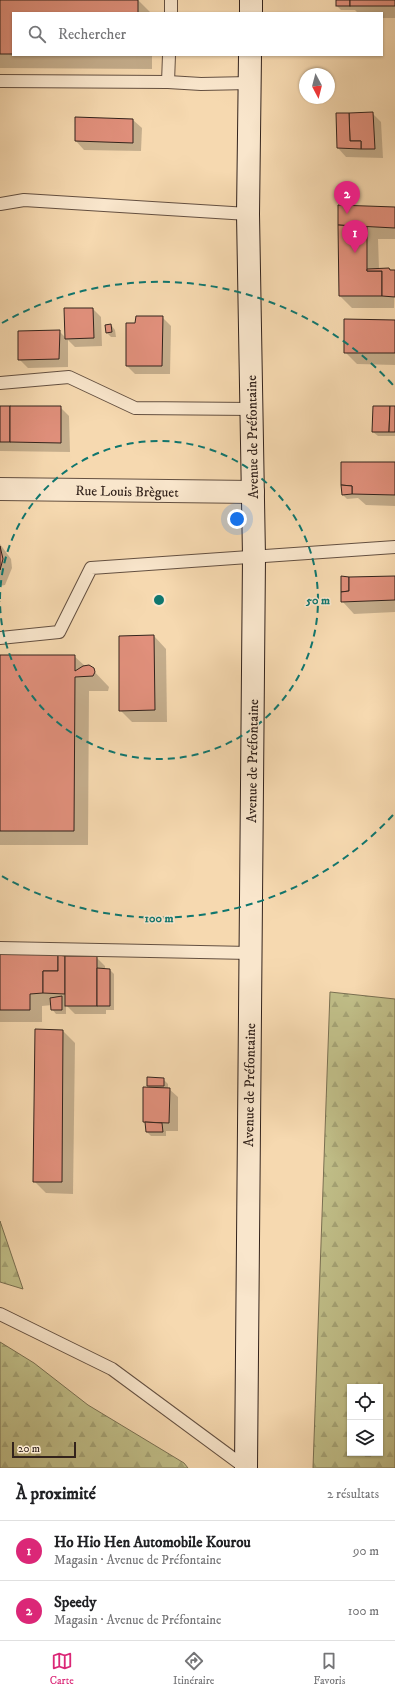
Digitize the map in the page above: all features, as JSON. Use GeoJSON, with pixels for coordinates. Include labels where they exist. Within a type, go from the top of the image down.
{"type":"FeatureCollection","features":[{"type":"Feature","properties":{"kind":"main road"},"geometry":{"type":"LineString","coordinates":[[251,0],[251,12]]}},
{"type":"Feature","properties":{"kind":"main road","name":"Avenue de Préfontaine"},"geometry":{"type":"LineString","coordinates":[[246,1468],[254,557],[248,214],[250,56]]}},
{"type":"Feature","properties":{"kind":"main road","name":"Rue Louis Brèguet"},"geometry":{"type":"LineString","coordinates":[[0,489],[253,492]]}},
{"type":"Feature","properties":{"kind":"lane"},"geometry":{"type":"LineString","coordinates":[[168,82],[169,56]]}},
{"type":"Feature","properties":{"kind":"lane"},"geometry":{"type":"LineString","coordinates":[[0,81],[168,82],[201,84],[250,83]]}},
{"type":"Feature","properties":{"kind":"lane"},"geometry":{"type":"LineString","coordinates":[[0,204],[24,200],[248,214]]}},
{"type":"Feature","properties":{"kind":"lane"},"geometry":{"type":"LineString","coordinates":[[0,383],[69,377],[135,408],[252,409]]}},
{"type":"Feature","properties":{"kind":"lane"},"geometry":{"type":"LineString","coordinates":[[0,638],[59,632],[91,568],[395,546]]}},
{"type":"Feature","properties":{"kind":"lane"},"geometry":{"type":"LineString","coordinates":[[0,948],[250,952]]}},
{"type":"Feature","properties":{"kind":"lane"},"geometry":{"type":"LineString","coordinates":[[0,1314],[112,1369],[246,1468]]}},
{"type":"Feature","properties":{"kind":"green space"},"geometry":{"type":"Polygon","coordinates":[[[330,992],[395,999],[395,1468],[313,1468],[330,992]]]}},
{"type":"Feature","properties":{"kind":"green space"},"geometry":{"type":"Polygon","coordinates":[[[0,1221],[23,1289],[0,1282],[0,1221]]]}},
{"type":"Feature","properties":{"kind":"green space"},"geometry":{"type":"Polygon","coordinates":[[[0,1342],[34,1363],[88,1405],[184,1463],[188,1468],[0,1468],[0,1342]]]}},
{"type":"Feature","properties":{"kind":"building"},"geometry":{"type":"Polygon","coordinates":[[[0,0],[138,0],[138,12],[12,12],[12,54],[0,54],[0,0]]]}},
{"type":"Feature","properties":{"kind":"building"},"geometry":{"type":"Polygon","coordinates":[[[336,0],[350,0],[350,6],[336,6],[336,0]]]}},
{"type":"Feature","properties":{"kind":"building"},"geometry":{"type":"Polygon","coordinates":[[[350,0],[395,0],[395,6],[350,6],[350,0]]]}},
{"type":"Feature","properties":{"kind":"building"},"geometry":{"type":"Polygon","coordinates":[[[373,112],[375,149],[361,149],[361,141],[350,141],[349,113],[373,112]]]}},
{"type":"Feature","properties":{"kind":"building"},"geometry":{"type":"Polygon","coordinates":[[[336,113],[349,113],[350,141],[361,141],[361,149],[337,148],[336,113]]]}},
{"type":"Feature","properties":{"kind":"building"},"geometry":{"type":"Polygon","coordinates":[[[75,117],[133,119],[133,143],[75,141],[75,117]]]}},
{"type":"Feature","properties":{"kind":"building"},"geometry":{"type":"Polygon","coordinates":[[[338,205],[395,207],[395,228],[338,225],[338,205]]]}},
{"type":"Feature","properties":{"kind":"building"},"geometry":{"type":"Polygon","coordinates":[[[338,225],[367,227],[367,271],[382,271],[382,296],[339,296],[338,225]]]}},
{"type":"Feature","properties":{"kind":"building"},"geometry":{"type":"Polygon","coordinates":[[[389,268],[390,270],[395,270],[395,297],[382,296],[382,271],[367,271],[367,269],[389,268]]]}},
{"type":"Feature","properties":{"kind":"building"},"geometry":{"type":"Polygon","coordinates":[[[64,308],[93,308],[94,338],[65,339],[64,308]]]}},
{"type":"Feature","properties":{"kind":"building"},"geometry":{"type":"Polygon","coordinates":[[[136,316],[163,316],[162,366],[126,366],[126,323],[135,323],[136,316]]]}},
{"type":"Feature","properties":{"kind":"building"},"geometry":{"type":"Polygon","coordinates":[[[344,319],[395,320],[395,353],[344,353],[344,319]]]}},
{"type":"Feature","properties":{"kind":"building"},"geometry":{"type":"Polygon","coordinates":[[[111,324],[112,332],[106,333],[105,325],[111,324]]]}},
{"type":"Feature","properties":{"kind":"building"},"geometry":{"type":"Polygon","coordinates":[[[60,330],[59,359],[18,360],[18,331],[60,330]]]}},
{"type":"Feature","properties":{"kind":"building"},"geometry":{"type":"Polygon","coordinates":[[[0,406],[10,406],[10,442],[0,442],[0,406]]]}},
{"type":"Feature","properties":{"kind":"building"},"geometry":{"type":"Polygon","coordinates":[[[10,406],[61,406],[61,443],[10,442],[10,406]]]}},
{"type":"Feature","properties":{"kind":"building"},"geometry":{"type":"Polygon","coordinates":[[[373,406],[390,406],[389,432],[372,432],[373,406]]]}},
{"type":"Feature","properties":{"kind":"building"},"geometry":{"type":"Polygon","coordinates":[[[390,406],[395,406],[395,432],[389,432],[390,406]]]}},
{"type":"Feature","properties":{"kind":"building"},"geometry":{"type":"Polygon","coordinates":[[[341,462],[395,462],[395,495],[352,494],[352,486],[341,485],[341,462]]]}},
{"type":"Feature","properties":{"kind":"building"},"geometry":{"type":"Polygon","coordinates":[[[341,485],[352,486],[352,494],[342,495],[341,485]]]}},
{"type":"Feature","properties":{"kind":"building"},"geometry":{"type":"Polygon","coordinates":[[[0,546],[3,559],[0,570],[0,546]]]}},
{"type":"Feature","properties":{"kind":"building"},"geometry":{"type":"Polygon","coordinates":[[[341,576],[349,577],[349,591],[341,592],[341,576]]]}},
{"type":"Feature","properties":{"kind":"building"},"geometry":{"type":"Polygon","coordinates":[[[395,576],[395,600],[341,602],[341,592],[349,591],[349,577],[395,576]]]}},
{"type":"Feature","properties":{"kind":"building"},"geometry":{"type":"Polygon","coordinates":[[[154,635],[155,710],[119,711],[119,636],[154,635]]]}},
{"type":"Feature","properties":{"kind":"building"},"geometry":{"type":"Polygon","coordinates":[[[0,655],[75,655],[75,671],[83,666],[89,665],[94,668],[95,672],[93,676],[75,677],[74,831],[0,831],[0,655]]]}},
{"type":"Feature","properties":{"kind":"building"},"geometry":{"type":"Polygon","coordinates":[[[0,953],[58,955],[58,971],[43,971],[43,993],[30,994],[30,1010],[0,1010],[0,953]]]}},
{"type":"Feature","properties":{"kind":"building"},"geometry":{"type":"Polygon","coordinates":[[[58,955],[65,956],[65,994],[43,993],[43,971],[58,971],[58,955]]]}},
{"type":"Feature","properties":{"kind":"building"},"geometry":{"type":"Polygon","coordinates":[[[65,956],[97,956],[97,1006],[65,1006],[65,956]]]}},
{"type":"Feature","properties":{"kind":"building"},"geometry":{"type":"Polygon","coordinates":[[[97,968],[110,969],[110,1006],[97,1006],[97,968]]]}},
{"type":"Feature","properties":{"kind":"building"},"geometry":{"type":"Polygon","coordinates":[[[62,996],[62,1010],[51,1010],[50,998],[62,996]]]}},
{"type":"Feature","properties":{"kind":"building"},"geometry":{"type":"Polygon","coordinates":[[[35,1029],[63,1030],[62,1182],[33,1182],[35,1029]]]}},
{"type":"Feature","properties":{"kind":"building"},"geometry":{"type":"Polygon","coordinates":[[[147,1077],[164,1078],[164,1086],[147,1086],[147,1077]]]}},
{"type":"Feature","properties":{"kind":"building"},"geometry":{"type":"Polygon","coordinates":[[[143,1087],[170,1088],[169,1123],[143,1122],[143,1087]]]}},
{"type":"Feature","properties":{"kind":"building"},"geometry":{"type":"Polygon","coordinates":[[[145,1122],[162,1123],[163,1132],[146,1132],[145,1122]]]}},
{"type":"Feature","properties":{"kind":"place","name":"Speedy"},"geometry":{"type":"Point","coordinates":[347,214]}},
{"type":"Feature","properties":{"kind":"place","name":"Ho Hio Hen Automobile Kourou"},"geometry":{"type":"Point","coordinates":[355,253]}}]}
